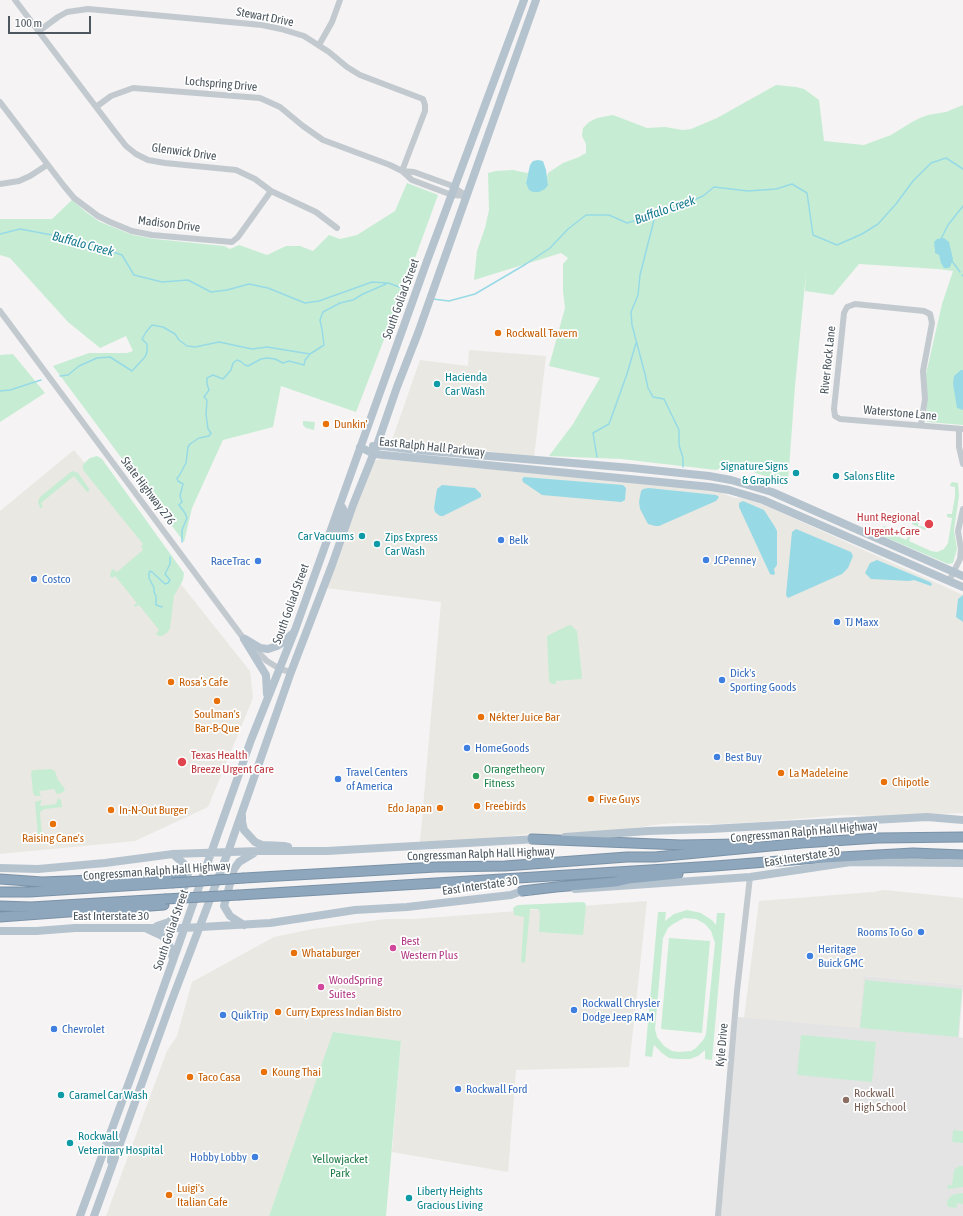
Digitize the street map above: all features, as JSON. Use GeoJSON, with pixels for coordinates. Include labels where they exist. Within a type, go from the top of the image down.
{"type":"FeatureCollection","features":[{"type":"Feature","properties":{"kind":"highway","name":"Congressman Ralph Hall Highway"},"geometry":{"type":"LineString","coordinates":[[0,892],[29,892],[436,867],[505,866],[627,857],[655,857],[802,843],[878,838],[963,837]]}},
{"type":"Feature","properties":{"kind":"highway"},"geometry":{"type":"LineString","coordinates":[[532,839],[680,845],[802,843]]}},
{"type":"Feature","properties":{"kind":"highway","name":"Congressman Ralph Hall Highway"},"geometry":{"type":"LineString","coordinates":[[0,906],[31,907],[164,902],[905,853],[963,855]]}},
{"type":"Feature","properties":{"kind":"highway"},"geometry":{"type":"LineString","coordinates":[[522,891],[689,873],[715,866]]}},
{"type":"Feature","properties":{"kind":"highway"},"geometry":{"type":"LineString","coordinates":[[0,879],[42,882],[182,876],[190,882]]}},
{"type":"Feature","properties":{"kind":"highway"},"geometry":{"type":"LineString","coordinates":[[0,917],[164,902]]}},
{"type":"Feature","properties":{"kind":"main road","name":"South Goliad Street"},"geometry":{"type":"LineString","coordinates":[[80,1216],[251,740],[295,630],[453,191],[524,0]]}},
{"type":"Feature","properties":{"kind":"main road","name":"South Goliad Street"},"geometry":{"type":"LineString","coordinates":[[94,1216],[170,1005],[201,928],[291,672],[353,505],[374,454],[418,333],[536,0]]}},
{"type":"Feature","properties":{"kind":"main road","name":"East Ralph Hall Parkway"},"geometry":{"type":"LineString","coordinates":[[360,447],[377,445],[632,468],[709,476],[732,480],[772,492],[963,576]]}},
{"type":"Feature","properties":{"kind":"main road","name":"East Ralph Hall Parkway"},"geometry":{"type":"LineString","coordinates":[[360,447],[374,454],[729,490],[763,500],[960,586]]}},
{"type":"Feature","properties":{"kind":"main road"},"geometry":{"type":"LineString","coordinates":[[474,464],[475,454]]}},
{"type":"Feature","properties":{"kind":"main road"},"geometry":{"type":"LineString","coordinates":[[513,467],[514,458]]}},
{"type":"Feature","properties":{"kind":"main road"},"geometry":{"type":"LineString","coordinates":[[631,479],[632,468]]}},
{"type":"Feature","properties":{"kind":"main road"},"geometry":{"type":"LineString","coordinates":[[729,490],[732,480]]}},
{"type":"Feature","properties":{"kind":"main road"},"geometry":{"type":"LineString","coordinates":[[332,565],[326,560],[344,511],[340,505]]}},
{"type":"Feature","properties":{"kind":"main road"},"geometry":{"type":"LineString","coordinates":[[244,639],[260,648],[268,649],[282,643],[295,630]]}},
{"type":"Feature","properties":{"kind":"main road"},"geometry":{"type":"LineString","coordinates":[[244,639],[266,675],[267,699]]}},
{"type":"Feature","properties":{"kind":"main road"},"geometry":{"type":"LineString","coordinates":[[242,812],[244,830],[255,842],[262,845],[284,846],[298,851]]}},
{"type":"Feature","properties":{"kind":"main road"},"geometry":{"type":"LineString","coordinates":[[0,868],[38,869],[101,864],[173,854],[211,852],[328,851],[648,831],[927,817],[963,820]]}},
{"type":"Feature","properties":{"kind":"main road"},"geometry":{"type":"LineString","coordinates":[[244,925],[230,916],[224,906],[234,869],[244,858],[258,851]]}},
{"type":"Feature","properties":{"kind":"main road"},"geometry":{"type":"LineString","coordinates":[[153,928],[169,922],[177,914],[188,874],[184,864],[173,854]]}},
{"type":"Feature","properties":{"kind":"main road","name":"East Interstate 30"},"geometry":{"type":"LineString","coordinates":[[0,931],[36,931],[75,928],[201,928],[244,925],[270,923],[355,910],[407,907],[504,896],[522,891],[592,889],[636,884],[750,877],[851,862],[963,863]]}},
{"type":"Feature","properties":{"kind":"main road"},"geometry":{"type":"LineString","coordinates":[[144,928],[162,936],[167,941],[173,960]]}},
{"type":"Feature","properties":{"kind":"main road"},"geometry":{"type":"LineString","coordinates":[[129,1082],[141,1087]]}},
{"type":"Feature","properties":{"kind":"main road"},"geometry":{"type":"LineString","coordinates":[[110,1136],[115,1139],[112,1147],[110,1172]]}},
{"type":"Feature","properties":{"kind":"street","name":"Glenwick Drive"},"geometry":{"type":"LineString","coordinates":[[15,0],[126,146],[136,154],[148,160],[165,163],[236,170],[255,179],[270,191],[316,212],[337,228]]}},
{"type":"Feature","properties":{"kind":"street"},"geometry":{"type":"LineString","coordinates":[[319,45],[332,22],[340,0]]}},
{"type":"Feature","properties":{"kind":"street","name":"Stewart Drive"},"geometry":{"type":"LineString","coordinates":[[39,30],[67,12],[101,9],[262,25],[304,36],[360,75],[423,99],[425,111],[402,171]]}},
{"type":"Feature","properties":{"kind":"street","name":"Lochspring Drive"},"geometry":{"type":"LineString","coordinates":[[96,107],[111,96],[133,88],[260,98],[280,107],[323,140],[390,165],[402,171],[414,172],[466,196]]}},
{"type":"Feature","properties":{"kind":"street","name":"Madison Drive"},"geometry":{"type":"LineString","coordinates":[[0,102],[64,186],[86,208],[104,219],[132,231],[152,235],[232,242],[238,237],[270,191]]}},
{"type":"Feature","properties":{"kind":"street"},"geometry":{"type":"LineString","coordinates":[[0,184],[19,181],[47,165]]}},
{"type":"Feature","properties":{"kind":"street","name":"River Rock Lane"},"geometry":{"type":"LineString","coordinates":[[835,416],[834,409],[844,313],[847,307],[855,304],[924,311],[930,314],[932,323],[923,371],[925,399],[921,425]]}},
{"type":"Feature","properties":{"kind":"street","name":"State Highway 276"},"geometry":{"type":"LineString","coordinates":[[0,311],[244,639],[262,656],[280,669],[291,672]]}},
{"type":"Feature","properties":{"kind":"street","name":"Waterstone Lane"},"geometry":{"type":"LineString","coordinates":[[835,416],[840,419],[961,429]]}},
{"type":"Feature","properties":{"kind":"street"},"geometry":{"type":"LineString","coordinates":[[961,429],[959,447],[963,464]]}},
{"type":"Feature","properties":{"kind":"street"},"geometry":{"type":"LineString","coordinates":[[949,581],[960,559],[961,549],[958,531],[959,522],[963,511]]}},
{"type":"Feature","properties":{"kind":"street"},"geometry":{"type":"LineString","coordinates":[[960,586],[963,576]]}},
{"type":"Feature","properties":{"kind":"street","name":"Kyle Drive"},"geometry":{"type":"LineString","coordinates":[[718,1216],[737,992],[750,877]]}},
{"type":"Feature","properties":{"kind":"shaded area"},"geometry":{"type":"Polygon","coordinates":[[[469,350],[546,356],[534,457],[392,440],[420,360],[468,366],[469,350]]]}},
{"type":"Feature","properties":{"kind":"shaded area"},"geometry":{"type":"Polygon","coordinates":[[[74,450],[250,671],[253,698],[208,807],[135,841],[0,854],[0,511],[74,450]]]}},
{"type":"Feature","properties":{"kind":"shaded area"},"geometry":{"type":"Polygon","coordinates":[[[381,459],[717,491],[734,498],[742,498],[756,502],[773,509],[963,595],[963,813],[876,816],[842,815],[762,822],[716,824],[678,823],[621,830],[556,834],[528,834],[470,841],[420,842],[441,602],[326,588],[374,461],[381,459]]]}},
{"type":"Feature","properties":{"kind":"shaded area"},"geometry":{"type":"Polygon","coordinates":[[[884,890],[963,898],[963,985],[865,976],[859,1029],[744,1018],[759,901],[884,890]]]}},
{"type":"Feature","properties":{"kind":"shaded area"},"geometry":{"type":"Polygon","coordinates":[[[647,901],[629,1067],[516,1070],[508,1172],[392,1152],[401,1041],[334,1032],[269,1216],[106,1216],[167,1051],[177,1036],[192,982],[274,937],[313,929],[386,919],[414,919],[647,901]]]}},
{"type":"Feature","properties":{"kind":"shaded area","name":"Rockwall High School"},"geometry":{"type":"Polygon","coordinates":[[[864,976],[963,985],[959,1037],[963,1038],[963,1216],[721,1216],[724,1161],[738,1017],[859,1028],[864,976]]]}},
{"type":"Feature","properties":{"kind":"green space"},"geometry":{"type":"Polygon","coordinates":[[[776,85],[804,89],[819,100],[824,141],[864,145],[891,135],[920,118],[946,112],[963,105],[963,425],[927,422],[926,374],[942,304],[953,271],[859,264],[833,295],[805,291],[806,273],[795,386],[788,483],[756,473],[736,464],[716,470],[621,459],[549,456],[573,424],[600,378],[549,366],[565,308],[563,291],[563,264],[568,258],[561,253],[474,280],[477,251],[485,228],[489,210],[488,173],[513,170],[528,173],[526,183],[548,185],[548,173],[563,163],[586,153],[586,144],[582,136],[583,128],[589,122],[597,118],[613,115],[647,128],[665,127],[683,130],[691,129],[717,118],[776,85]]]}},
{"type":"Feature","properties":{"kind":"green space"},"geometry":{"type":"Polygon","coordinates":[[[407,183],[438,195],[356,412],[281,386],[273,427],[223,440],[192,508],[184,542],[53,366],[89,353],[127,353],[133,351],[126,336],[100,348],[68,322],[10,258],[0,255],[0,219],[52,219],[72,200],[100,222],[133,235],[155,239],[224,246],[230,249],[239,245],[267,255],[286,246],[300,246],[313,251],[329,235],[340,239],[357,235],[395,211],[407,183]]]}},
{"type":"Feature","properties":{"kind":"green space"},"geometry":{"type":"Polygon","coordinates":[[[13,354],[45,393],[0,422],[0,355],[13,354]]]}},
{"type":"Feature","properties":{"kind":"green space"},"geometry":{"type":"Polygon","coordinates":[[[303,421],[315,422],[314,430],[306,428],[303,425],[303,421]]]}},
{"type":"Feature","properties":{"kind":"green space"},"geometry":{"type":"Polygon","coordinates":[[[97,456],[102,459],[184,573],[183,580],[174,596],[170,628],[168,632],[162,636],[156,634],[159,630],[139,605],[135,607],[134,605],[137,603],[115,576],[112,578],[110,576],[113,569],[117,572],[143,550],[141,546],[143,544],[83,470],[83,464],[90,458],[97,456]]]}},
{"type":"Feature","properties":{"kind":"green space"},"geometry":{"type":"Polygon","coordinates":[[[72,471],[78,473],[90,490],[87,492],[74,476],[41,503],[43,507],[40,508],[38,502],[40,497],[72,471]]]}},
{"type":"Feature","properties":{"kind":"green space"},"geometry":{"type":"Polygon","coordinates":[[[952,482],[958,483],[959,496],[954,530],[957,549],[953,563],[948,564],[880,535],[881,528],[885,526],[887,527],[886,531],[906,540],[909,536],[909,541],[931,551],[937,552],[944,549],[948,543],[952,518],[947,517],[947,514],[952,514],[955,496],[955,487],[950,486],[952,482]]]}},
{"type":"Feature","properties":{"kind":"green space"},"geometry":{"type":"Polygon","coordinates":[[[915,517],[919,517],[918,526],[927,527],[925,530],[912,524],[912,520],[915,519],[915,517]]]}},
{"type":"Feature","properties":{"kind":"green space"},"geometry":{"type":"Polygon","coordinates":[[[571,625],[577,631],[582,676],[581,679],[556,681],[556,684],[552,684],[549,681],[547,636],[571,625]]]}},
{"type":"Feature","properties":{"kind":"green space"},"geometry":{"type":"Polygon","coordinates":[[[51,769],[55,771],[58,780],[65,789],[64,791],[57,794],[54,789],[39,791],[41,796],[35,796],[33,793],[31,772],[33,770],[51,769]]]}},
{"type":"Feature","properties":{"kind":"green space"},"geometry":{"type":"Polygon","coordinates":[[[58,798],[61,800],[62,807],[44,809],[40,812],[42,837],[40,839],[38,836],[35,802],[42,800],[41,806],[56,804],[58,798]]]}},
{"type":"Feature","properties":{"kind":"green space"},"geometry":{"type":"Polygon","coordinates":[[[583,902],[586,906],[583,935],[539,932],[540,912],[538,909],[530,909],[525,963],[521,962],[524,917],[514,915],[514,907],[518,905],[583,902]]]}},
{"type":"Feature","properties":{"kind":"green space"},"geometry":{"type":"Polygon","coordinates":[[[687,910],[701,913],[713,921],[716,925],[717,913],[725,913],[712,1060],[705,1059],[705,1050],[698,1056],[690,1059],[669,1058],[654,1045],[652,1057],[645,1056],[658,912],[666,912],[665,921],[674,914],[687,910]],[[684,918],[673,924],[668,928],[663,938],[655,1029],[657,1037],[664,1046],[672,1051],[691,1051],[704,1039],[706,1034],[715,943],[711,931],[705,924],[696,919],[684,918]]]}},
{"type":"Feature","properties":{"kind":"green space"},"geometry":{"type":"Polygon","coordinates":[[[669,938],[710,941],[702,1033],[661,1029],[669,938]]]}},
{"type":"Feature","properties":{"kind":"green space"},"geometry":{"type":"Polygon","coordinates":[[[865,980],[962,989],[958,1037],[860,1028],[865,980]]]}},
{"type":"Feature","properties":{"kind":"green space","name":"Yellowjacket Park"},"geometry":{"type":"Polygon","coordinates":[[[333,1032],[401,1041],[386,1216],[269,1216],[333,1032]]]}},
{"type":"Feature","properties":{"kind":"green space"},"geometry":{"type":"Polygon","coordinates":[[[801,1035],[876,1042],[872,1082],[797,1075],[801,1035]]]}},
{"type":"Feature","properties":{"kind":"green space"},"geometry":{"type":"Polygon","coordinates":[[[953,1130],[963,1131],[963,1143],[952,1142],[953,1130]]]}},
{"type":"Feature","properties":{"kind":"green space"},"geometry":{"type":"Polygon","coordinates":[[[959,1166],[963,1166],[963,1187],[948,1189],[948,1185],[952,1185],[954,1170],[959,1166]]]}},
{"type":"Feature","properties":{"kind":"green space"},"geometry":{"type":"Polygon","coordinates":[[[963,1193],[963,1204],[958,1203],[956,1208],[949,1207],[947,1205],[947,1201],[951,1196],[963,1193]]]}},
{"type":"Feature","properties":{"kind":"water"},"geometry":{"type":"Polygon","coordinates":[[[533,161],[543,161],[548,185],[545,189],[539,192],[533,192],[529,190],[526,183],[530,165],[533,161]]]}},
{"type":"Feature","properties":{"kind":"water"},"geometry":{"type":"Polygon","coordinates":[[[944,238],[949,242],[953,259],[950,267],[948,268],[944,268],[939,255],[935,253],[934,242],[937,239],[944,238]]]}},
{"type":"Feature","properties":{"kind":"water"},"geometry":{"type":"Polygon","coordinates":[[[963,370],[963,410],[957,408],[953,384],[954,376],[963,370]]]}},
{"type":"Feature","properties":{"kind":"water"},"geometry":{"type":"Polygon","coordinates":[[[524,477],[623,485],[626,488],[625,500],[621,502],[542,495],[523,482],[522,479],[524,477]]]}},
{"type":"Feature","properties":{"kind":"water"},"geometry":{"type":"Polygon","coordinates":[[[442,485],[475,488],[481,494],[481,497],[443,516],[440,516],[435,512],[434,508],[437,489],[442,485]]]}},
{"type":"Feature","properties":{"kind":"water"},"geometry":{"type":"Polygon","coordinates":[[[649,488],[716,495],[719,497],[716,501],[659,526],[655,526],[648,524],[640,509],[639,502],[641,491],[649,488]]]}},
{"type":"Feature","properties":{"kind":"water"},"geometry":{"type":"Polygon","coordinates":[[[743,501],[764,510],[777,531],[777,565],[774,569],[775,574],[773,575],[770,574],[739,507],[739,503],[743,501]]]}},
{"type":"Feature","properties":{"kind":"water"},"geometry":{"type":"Polygon","coordinates":[[[796,529],[851,552],[853,556],[848,568],[842,574],[788,598],[786,595],[792,532],[796,529]]]}},
{"type":"Feature","properties":{"kind":"water"},"geometry":{"type":"Polygon","coordinates":[[[877,560],[932,584],[931,586],[914,580],[871,579],[865,573],[870,563],[877,560]]]}},
{"type":"Feature","properties":{"kind":"water"},"geometry":{"type":"Polygon","coordinates":[[[963,595],[963,622],[956,617],[958,599],[963,595]]]}},
{"type":"Feature","properties":{"kind":"waterway","name":"Buffalo Creek"},"geometry":{"type":"LineString","coordinates":[[433,299],[449,301],[475,294],[550,248],[568,229],[586,215],[609,215],[627,223],[678,207],[703,196],[714,187],[748,191],[776,189],[792,184],[807,193],[813,235],[837,245],[862,234],[878,224],[896,204],[913,181],[931,163],[946,158],[963,169]]}},
{"type":"Feature","properties":{"kind":"waterway"},"geometry":{"type":"LineString","coordinates":[[941,239],[948,225],[963,206]]}},
{"type":"Feature","properties":{"kind":"waterway"},"geometry":{"type":"LineString","coordinates":[[655,216],[640,275],[638,295],[631,312],[632,325],[648,388],[653,397],[664,399],[679,430],[679,445],[683,458],[683,467]]}},
{"type":"Feature","properties":{"kind":"waterway","name":"Buffalo Creek"},"geometry":{"type":"LineString","coordinates":[[0,234],[20,229],[79,240],[122,255],[134,275],[162,282],[188,280],[211,292],[227,290],[249,284],[268,288],[305,303],[319,301],[372,282],[388,283],[408,290]]}},
{"type":"Feature","properties":{"kind":"waterway"},"geometry":{"type":"LineString","coordinates":[[952,261],[960,272]]}},
{"type":"Feature","properties":{"kind":"waterway"},"geometry":{"type":"LineString","coordinates":[[60,376],[68,375],[79,366],[97,358],[110,357],[132,371],[145,357],[147,352],[147,344],[142,339],[152,325],[163,327],[175,334],[179,340],[187,346],[195,347],[219,342],[252,349],[267,347],[310,354],[324,345],[320,320],[323,312],[340,303],[353,300],[386,284]]}},
{"type":"Feature","properties":{"kind":"waterway"},"geometry":{"type":"LineString","coordinates":[[597,457],[593,433],[609,424],[627,374],[636,343]]}},
{"type":"Feature","properties":{"kind":"waterway"},"geometry":{"type":"LineString","coordinates":[[182,542],[182,530],[187,518],[179,505],[182,502],[180,496],[183,484],[178,481],[177,478],[186,463],[188,447],[190,444],[199,438],[209,436],[211,433],[208,429],[206,414],[207,400],[204,397],[209,390],[207,378],[213,375],[223,379],[231,370],[233,363],[237,360],[248,366],[261,359],[267,358],[275,359],[283,363],[289,361],[304,365],[305,360],[310,354]]}},
{"type":"Feature","properties":{"kind":"waterway"},"geometry":{"type":"LineString","coordinates":[[0,391],[10,390],[41,380]]}},
{"type":"Feature","properties":{"kind":"waterway"},"geometry":{"type":"LineString","coordinates":[[162,607],[156,605],[156,596],[149,578],[149,573],[150,571],[152,572],[165,584],[168,583],[170,580],[165,574],[170,564],[170,557]]}},
{"type":"Feature","properties":{"kind":"place","name":"Rockwall Tavern"},"geometry":{"type":"Point","coordinates":[498,333]}},
{"type":"Feature","properties":{"kind":"place","name":"Hacienda Car Wash"},"geometry":{"type":"Point","coordinates":[437,384]}},
{"type":"Feature","properties":{"kind":"place","name":"Dunkin'"},"geometry":{"type":"Point","coordinates":[326,424]}},
{"type":"Feature","properties":{"kind":"place","name":"Signature Signs & Graphics"},"geometry":{"type":"Point","coordinates":[796,473]}},
{"type":"Feature","properties":{"kind":"place","name":"Salons Elite"},"geometry":{"type":"Point","coordinates":[836,476]}},
{"type":"Feature","properties":{"kind":"place","name":"Hunt Regional Urgent+Care"},"geometry":{"type":"Point","coordinates":[929,524]}},
{"type":"Feature","properties":{"kind":"place","name":"Car Vacuums"},"geometry":{"type":"Point","coordinates":[362,536]}},
{"type":"Feature","properties":{"kind":"place","name":"Belk"},"geometry":{"type":"Point","coordinates":[501,540]}},
{"type":"Feature","properties":{"kind":"place","name":"Zips Express Car Wash"},"geometry":{"type":"Point","coordinates":[377,544]}},
{"type":"Feature","properties":{"kind":"place","name":"JCPenney"},"geometry":{"type":"Point","coordinates":[706,560]}},
{"type":"Feature","properties":{"kind":"place","name":"RaceTrac"},"geometry":{"type":"Point","coordinates":[258,561]}},
{"type":"Feature","properties":{"kind":"place","name":"Costco"},"geometry":{"type":"Point","coordinates":[34,579]}},
{"type":"Feature","properties":{"kind":"place","name":"TJ Maxx"},"geometry":{"type":"Point","coordinates":[837,622]}},
{"type":"Feature","properties":{"kind":"place","name":"Dick's Sporting Goods"},"geometry":{"type":"Point","coordinates":[722,680]}},
{"type":"Feature","properties":{"kind":"place","name":"Rosa’s Cafe"},"geometry":{"type":"Point","coordinates":[171,682]}},
{"type":"Feature","properties":{"kind":"place","name":"Soulman's Bar-B-Que"},"geometry":{"type":"Point","coordinates":[217,701]}},
{"type":"Feature","properties":{"kind":"place","name":"Nékter Juice Bar"},"geometry":{"type":"Point","coordinates":[481,717]}},
{"type":"Feature","properties":{"kind":"place","name":"HomeGoods"},"geometry":{"type":"Point","coordinates":[467,748]}},
{"type":"Feature","properties":{"kind":"place","name":"Best Buy"},"geometry":{"type":"Point","coordinates":[717,757]}},
{"type":"Feature","properties":{"kind":"place","name":"Texas Health Breeze Urgent Care"},"geometry":{"type":"Point","coordinates":[182,762]}},
{"type":"Feature","properties":{"kind":"place","name":"La Madeleine"},"geometry":{"type":"Point","coordinates":[781,773]}},
{"type":"Feature","properties":{"kind":"place","name":"Orangetheory Fitness"},"geometry":{"type":"Point","coordinates":[476,776]}},
{"type":"Feature","properties":{"kind":"place","name":"Travel Centers of America"},"geometry":{"type":"Point","coordinates":[338,779]}},
{"type":"Feature","properties":{"kind":"place","name":"Chipotle"},"geometry":{"type":"Point","coordinates":[884,782]}},
{"type":"Feature","properties":{"kind":"place","name":"Five Guys"},"geometry":{"type":"Point","coordinates":[591,799]}},
{"type":"Feature","properties":{"kind":"place","name":"Freebirds"},"geometry":{"type":"Point","coordinates":[477,806]}},
{"type":"Feature","properties":{"kind":"place","name":"Edo Japan"},"geometry":{"type":"Point","coordinates":[440,808]}},
{"type":"Feature","properties":{"kind":"place","name":"In-N-Out Burger"},"geometry":{"type":"Point","coordinates":[111,810]}},
{"type":"Feature","properties":{"kind":"place","name":"Raising Cane's"},"geometry":{"type":"Point","coordinates":[53,824]}},
{"type":"Feature","properties":{"kind":"place","name":"Rooms To Go"},"geometry":{"type":"Point","coordinates":[921,932]}},
{"type":"Feature","properties":{"kind":"place","name":"Best Western Plus"},"geometry":{"type":"Point","coordinates":[393,948]}},
{"type":"Feature","properties":{"kind":"place","name":"Whataburger"},"geometry":{"type":"Point","coordinates":[294,953]}},
{"type":"Feature","properties":{"kind":"place","name":"Heritage Buick GMC"},"geometry":{"type":"Point","coordinates":[810,956]}},
{"type":"Feature","properties":{"kind":"place","name":"WoodSpring Suites"},"geometry":{"type":"Point","coordinates":[321,987]}},
{"type":"Feature","properties":{"kind":"place","name":"Rockwall Chrysler Dodge Jeep RAM"},"geometry":{"type":"Point","coordinates":[574,1010]}},
{"type":"Feature","properties":{"kind":"place","name":"Curry Express Indian Bistro"},"geometry":{"type":"Point","coordinates":[278,1012]}},
{"type":"Feature","properties":{"kind":"place","name":"QuikTrip"},"geometry":{"type":"Point","coordinates":[223,1015]}},
{"type":"Feature","properties":{"kind":"place","name":"Chevrolet"},"geometry":{"type":"Point","coordinates":[54,1029]}},
{"type":"Feature","properties":{"kind":"place","name":"Koung Thai"},"geometry":{"type":"Point","coordinates":[264,1072]}},
{"type":"Feature","properties":{"kind":"place","name":"Taco Casa"},"geometry":{"type":"Point","coordinates":[190,1077]}},
{"type":"Feature","properties":{"kind":"place","name":"Rockwall Ford"},"geometry":{"type":"Point","coordinates":[458,1089]}},
{"type":"Feature","properties":{"kind":"place","name":"Caramel Car Wash"},"geometry":{"type":"Point","coordinates":[61,1095]}},
{"type":"Feature","properties":{"kind":"place","name":"Rockwall High School"},"geometry":{"type":"Point","coordinates":[846,1100]}},
{"type":"Feature","properties":{"kind":"place","name":"Rockwall Veterinary Hospital"},"geometry":{"type":"Point","coordinates":[70,1143]}},
{"type":"Feature","properties":{"kind":"place","name":"Hobby Lobby"},"geometry":{"type":"Point","coordinates":[255,1157]}},
{"type":"Feature","properties":{"kind":"place","name":"Luigi's Italian Cafe"},"geometry":{"type":"Point","coordinates":[169,1195]}},
{"type":"Feature","properties":{"kind":"place","name":"Liberty Heights Gracious Living"},"geometry":{"type":"Point","coordinates":[409,1198]}}]}
